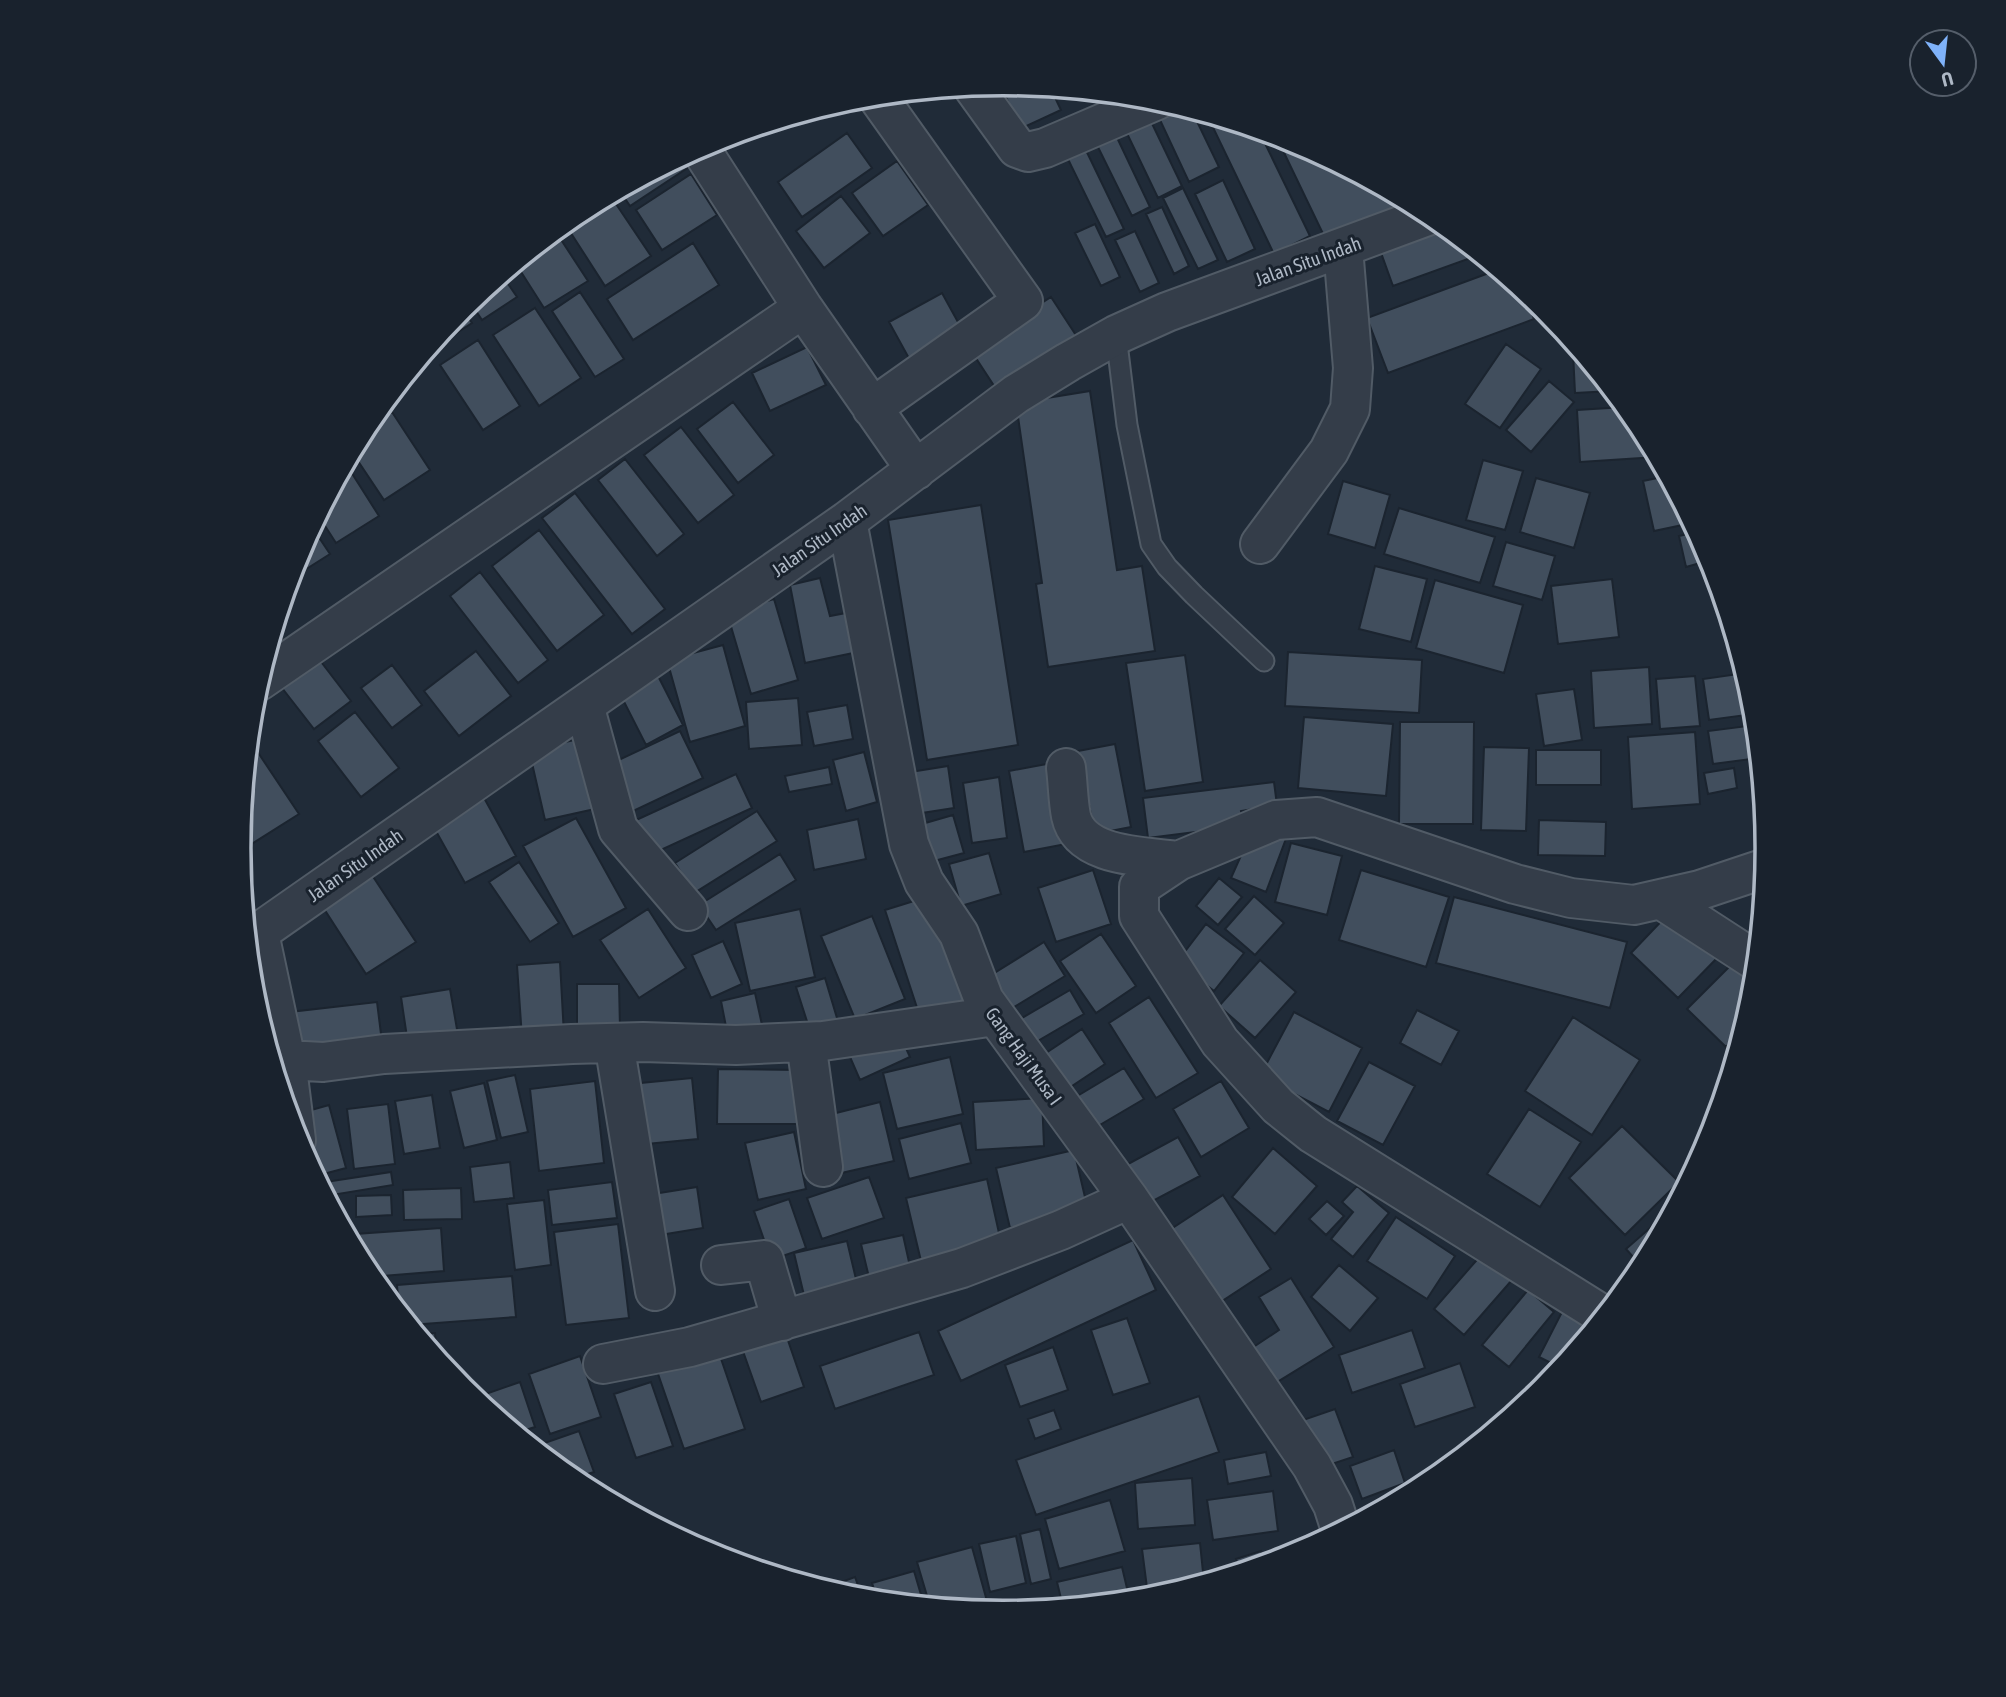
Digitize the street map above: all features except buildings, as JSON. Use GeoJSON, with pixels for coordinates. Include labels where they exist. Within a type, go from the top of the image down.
{"type":"FeatureCollection","features":[{"type":"Feature","properties":{"kind":"street"},"geometry":{"type":"LineString","coordinates":[[979,97],[1017,148],[1028,152],[1068,139],[1137,109]]}},
{"type":"Feature","properties":{"kind":"street"},"geometry":{"type":"LineString","coordinates":[[872,408],[1023,301],[884,106]]}},
{"type":"Feature","properties":{"kind":"street"},"geometry":{"type":"LineString","coordinates":[[706,158],[803,308],[916,470]]}},
{"type":"Feature","properties":{"kind":"street","name":"Jalan Situ Indah"},"geometry":{"type":"LineString","coordinates":[[256,935],[847,521],[1016,394],[1116,335],[1167,312],[1416,220]]}},
{"type":"Feature","properties":{"kind":"street"},"geometry":{"type":"LineString","coordinates":[[1260,544],[1329,451],[1350,408],[1353,368],[1343,248]]}},
{"type":"Feature","properties":{"kind":"street"},"geometry":{"type":"LineString","coordinates":[[272,672],[803,308]]}},
{"type":"Feature","properties":{"kind":"street","name":"Gang Haji Musa I"},"geometry":{"type":"LineString","coordinates":[[847,521],[909,844],[925,882],[959,934],[984,1000],[1129,1199],[1312,1466],[1333,1505],[1338,1522]]}},
{"type":"Feature","properties":{"kind":"street"},"geometry":{"type":"LineString","coordinates":[[584,705],[618,829],[688,911]]}},
{"type":"Feature","properties":{"kind":"street"},"geometry":{"type":"LineString","coordinates":[[1066,768],[1072,819],[1084,840],[1114,853],[1178,861]]}},
{"type":"Feature","properties":{"kind":"street"},"geometry":{"type":"LineString","coordinates":[[1595,1310],[1313,1134],[1278,1106],[1220,1042],[1139,916],[1139,887],[1178,861],[1276,820],[1317,817],[1515,884],[1571,898],[1634,905],[1662,900],[1755,872]]}},
{"type":"Feature","properties":{"kind":"street"},"geometry":{"type":"LineString","coordinates":[[1662,900],[1748,956]]}},
{"type":"Feature","properties":{"kind":"street"},"geometry":{"type":"LineString","coordinates":[[259,960],[286,1060],[289,1084]]}},
{"type":"Feature","properties":{"kind":"street"},"geometry":{"type":"LineString","coordinates":[[286,1060],[323,1062],[384,1054],[499,1046],[806,1042],[995,1016]]}},
{"type":"Feature","properties":{"kind":"street"},"geometry":{"type":"LineString","coordinates":[[806,1042],[822,1167]]}},
{"type":"Feature","properties":{"kind":"street"},"geometry":{"type":"LineString","coordinates":[[614,1043],[655,1292]]}},
{"type":"Feature","properties":{"kind":"street"},"geometry":{"type":"LineString","coordinates":[[603,1364],[690,1347],[962,1268],[1061,1230],[1129,1199]]}},
{"type":"Feature","properties":{"kind":"street"},"geometry":{"type":"LineString","coordinates":[[721,1265],[764,1259],[782,1321]]}},
{"type":"Feature","properties":{"kind":"lane"},"geometry":{"type":"LineString","coordinates":[[1116,335],[1128,425],[1151,544],[1167,567],[1194,596],[1264,661]]}}]}
